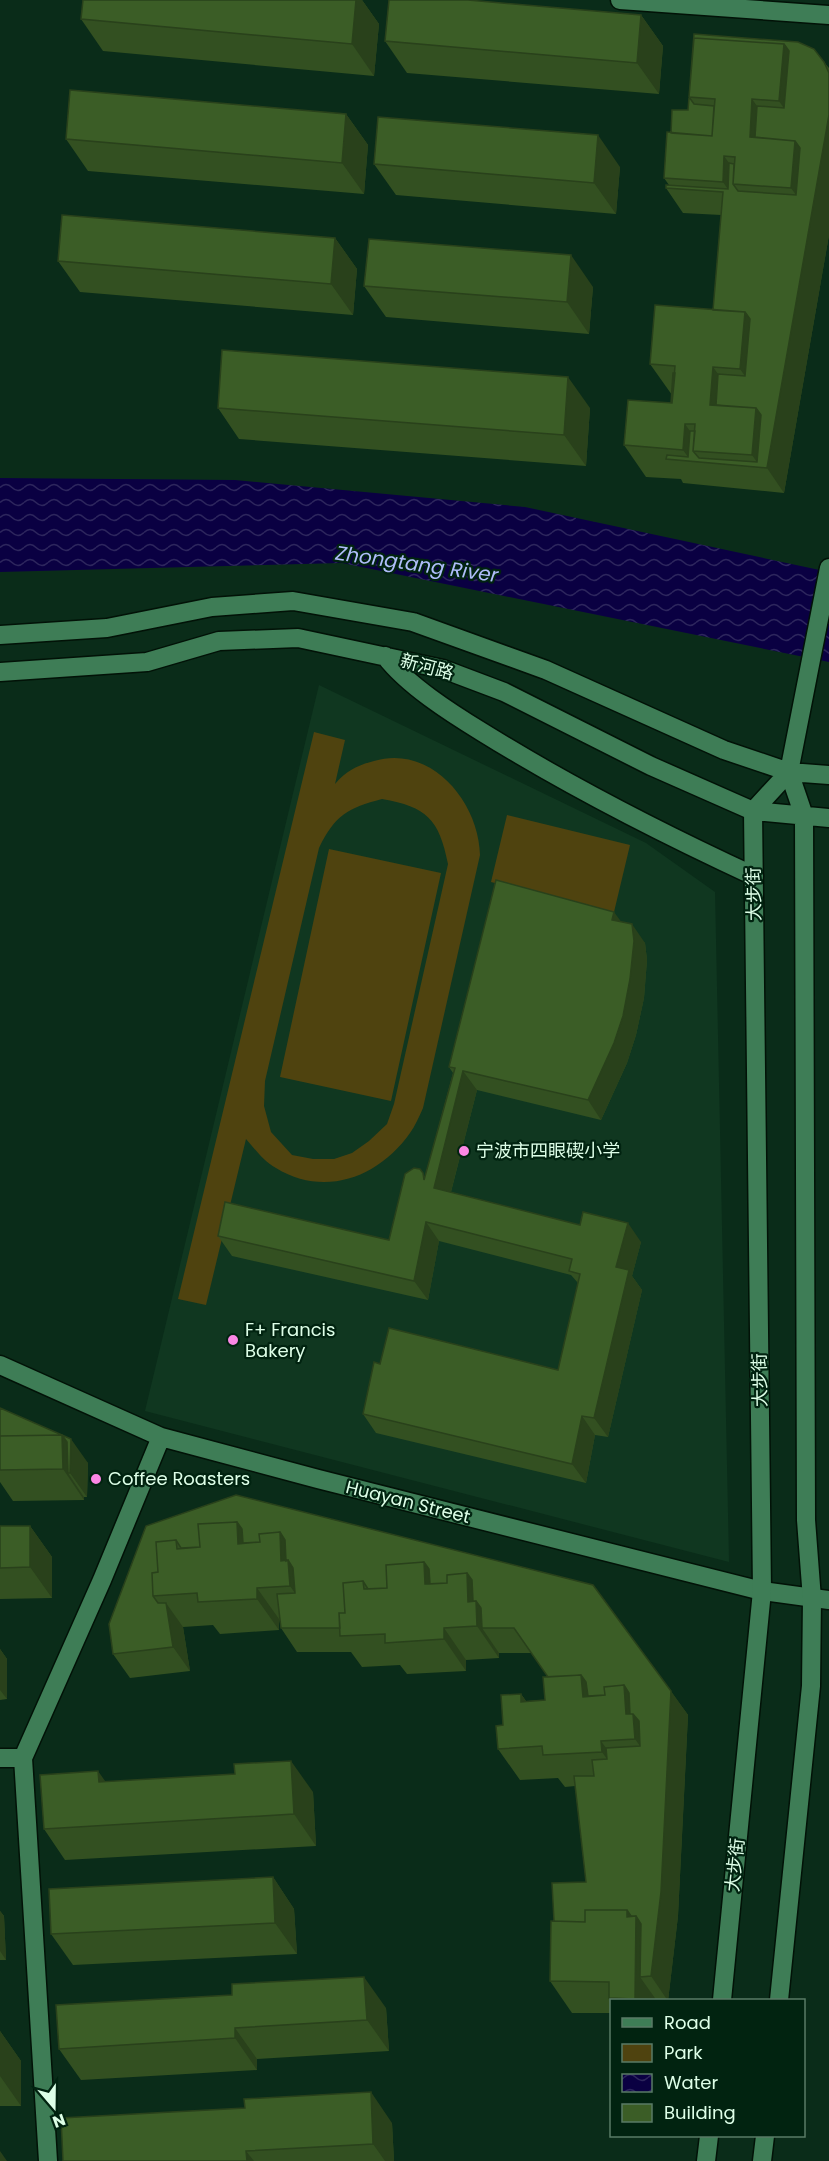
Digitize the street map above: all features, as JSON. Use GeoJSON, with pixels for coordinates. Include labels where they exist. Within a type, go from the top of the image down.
{"type":"FeatureCollection","features":[{"type":"Feature","properties":{"kind":"main road"},"geometry":{"type":"LineString","coordinates":[[620,0],[751,5],[829,15]]}},
{"type":"Feature","properties":{"kind":"main road"},"geometry":{"type":"LineString","coordinates":[[779,1999],[821,1599],[806,1520],[804,816],[789,772],[829,568]]}},
{"type":"Feature","properties":{"kind":"main road","name":"新河路"},"geometry":{"type":"LineString","coordinates":[[0,635],[106,628],[212,607],[293,602],[391,618],[413,622],[546,670],[724,750],[789,772],[829,775]]}},
{"type":"Feature","properties":{"kind":"main road","name":"新河路"},"geometry":{"type":"LineString","coordinates":[[0,672],[147,662],[219,641],[297,638],[443,669],[504,692],[651,766],[753,811],[829,818]]}},
{"type":"Feature","properties":{"kind":"main road"},"geometry":{"type":"LineString","coordinates":[[385,656],[394,669],[453,714],[539,768],[754,876]]}},
{"type":"Feature","properties":{"kind":"main road"},"geometry":{"type":"LineString","coordinates":[[753,811],[789,772]]}},
{"type":"Feature","properties":{"kind":"main road","name":"大步街"},"geometry":{"type":"LineString","coordinates":[[722,1999],[762,1591],[753,811]]}},
{"type":"Feature","properties":{"kind":"main road","name":"Huayan Street"},"geometry":{"type":"LineString","coordinates":[[0,1365],[160,1437],[762,1591],[821,1599]]}},
{"type":"Feature","properties":{"kind":"main road"},"geometry":{"type":"LineString","coordinates":[[48,2161],[23,1758],[102,1580],[160,1437]]}},
{"type":"Feature","properties":{"kind":"main road"},"geometry":{"type":"LineString","coordinates":[[0,1758],[23,1758]]}},
{"type":"Feature","properties":{"kind":"main road"},"geometry":{"type":"LineString","coordinates":[[706,2161],[709,2137]]}},
{"type":"Feature","properties":{"kind":"main road"},"geometry":{"type":"LineString","coordinates":[[762,2161],[765,2137]]}},
{"type":"Feature","properties":{"kind":"shaded area","name":"宁波市四眼碶小学"},"geometry":{"type":"Polygon","coordinates":[[[319,685],[646,843],[715,892],[729,1562],[145,1411],[319,685]]]}},
{"type":"Feature","properties":{"kind":"green space"},"geometry":{"type":"Polygon","coordinates":[[[314,732],[345,740],[335,784],[348,772],[374,761],[395,758],[414,761],[432,769],[461,797],[471,816],[480,855],[423,1108],[410,1133],[383,1161],[350,1178],[332,1182],[295,1177],[276,1168],[263,1159],[246,1139],[206,1305],[178,1299],[314,732]],[[382,799],[344,814],[331,828],[319,848],[265,1081],[264,1106],[271,1132],[292,1155],[313,1159],[334,1159],[352,1153],[387,1124],[394,1104],[448,864],[435,826],[420,811],[382,799]]]}},
{"type":"Feature","properties":{"kind":"green space"},"geometry":{"type":"Polygon","coordinates":[[[507,815],[630,845],[614,912],[491,882],[507,815]]]}},
{"type":"Feature","properties":{"kind":"green space"},"geometry":{"type":"Polygon","coordinates":[[[329,849],[441,873],[391,1101],[280,1077],[329,849]]]}},
{"type":"Feature","properties":{"kind":"water","name":"Zhongtang River"},"geometry":{"type":"Polygon","coordinates":[[[0,478],[235,480],[525,507],[829,572],[829,662],[342,563],[0,572],[0,478]]]}},
{"type":"Feature","properties":{"kind":"building"},"geometry":{"type":"Polygon","coordinates":[[[83,0],[356,0],[352,44],[81,19],[83,0]]]}},
{"type":"Feature","properties":{"kind":"building"},"geometry":{"type":"Polygon","coordinates":[[[389,0],[468,0],[641,15],[637,63],[385,41],[389,0]]]}},
{"type":"Feature","properties":{"kind":"building"},"geometry":{"type":"Polygon","coordinates":[[[694,34],[798,42],[814,49],[829,73],[829,115],[767,468],[666,459],[667,455],[688,457],[690,431],[695,431],[693,451],[699,458],[757,462],[761,415],[756,408],[716,405],[718,374],[745,376],[750,319],[745,312],[713,310],[723,192],[666,188],[666,185],[728,189],[729,163],[734,164],[733,184],[738,191],[796,195],[800,148],[795,141],[755,137],[757,106],[784,108],[789,51],[784,44],[694,38],[689,92],[694,34]]]}},
{"type":"Feature","properties":{"kind":"building"},"geometry":{"type":"Polygon","coordinates":[[[694,38],[784,44],[779,101],[752,99],[750,137],[795,141],[791,188],[733,184],[735,157],[724,156],[723,182],[664,178],[667,132],[712,136],[715,99],[689,97],[694,38]]]}},
{"type":"Feature","properties":{"kind":"building"},"geometry":{"type":"Polygon","coordinates":[[[70,90],[346,114],[342,163],[66,139],[70,90]]]}},
{"type":"Feature","properties":{"kind":"building"},"geometry":{"type":"Polygon","coordinates":[[[689,97],[694,104],[714,106],[712,136],[671,133],[672,110],[688,110],[689,97]]]}},
{"type":"Feature","properties":{"kind":"building"},"geometry":{"type":"Polygon","coordinates":[[[378,117],[598,135],[594,183],[374,164],[378,117]]]}},
{"type":"Feature","properties":{"kind":"building"},"geometry":{"type":"Polygon","coordinates":[[[62,215],[335,238],[331,284],[58,261],[62,215]]]}},
{"type":"Feature","properties":{"kind":"building"},"geometry":{"type":"Polygon","coordinates":[[[369,239],[571,255],[567,302],[364,286],[369,239]]]}},
{"type":"Feature","properties":{"kind":"building"},"geometry":{"type":"Polygon","coordinates":[[[655,305],[745,312],[740,369],[713,367],[710,405],[756,408],[752,455],[693,451],[695,424],[685,424],[683,450],[624,445],[628,400],[672,403],[675,366],[650,364],[655,305]]]}},
{"type":"Feature","properties":{"kind":"building"},"geometry":{"type":"Polygon","coordinates":[[[222,350],[568,377],[564,435],[218,408],[222,350]]]}},
{"type":"Feature","properties":{"kind":"building"},"geometry":{"type":"Polygon","coordinates":[[[673,373],[675,373],[671,403],[673,373]]]}},
{"type":"Feature","properties":{"kind":"building"},"geometry":{"type":"Polygon","coordinates":[[[496,880],[614,912],[612,920],[632,924],[634,941],[623,1016],[614,1043],[588,1100],[463,1071],[434,1188],[580,1225],[583,1212],[628,1223],[616,1267],[629,1270],[594,1418],[582,1416],[572,1464],[363,1414],[374,1362],[380,1364],[389,1328],[558,1370],[580,1274],[569,1271],[572,1259],[426,1222],[414,1281],[218,1236],[225,1202],[389,1240],[405,1174],[414,1168],[420,1169],[424,1180],[455,1068],[449,1067],[496,880]]]}},
{"type":"Feature","properties":{"kind":"building"},"geometry":{"type":"Polygon","coordinates":[[[0,1408],[62,1435],[0,1436],[0,1408]]]}},
{"type":"Feature","properties":{"kind":"building"},"geometry":{"type":"Polygon","coordinates":[[[62,1435],[63,1469],[0,1470],[0,1436],[62,1435]]]}},
{"type":"Feature","properties":{"kind":"building"},"geometry":{"type":"Polygon","coordinates":[[[62,1435],[71,1439],[70,1473],[68,1473],[67,1442],[62,1435]]]}},
{"type":"Feature","properties":{"kind":"building"},"geometry":{"type":"Polygon","coordinates":[[[236,1495],[593,1585],[671,1691],[661,1892],[651,1976],[640,1977],[641,1924],[636,1916],[631,1916],[627,1910],[585,1910],[585,1922],[554,1921],[552,1883],[586,1882],[574,1776],[594,1776],[592,1760],[607,1759],[606,1748],[640,1746],[639,1721],[633,1714],[630,1714],[629,1693],[624,1685],[604,1687],[605,1695],[588,1696],[586,1682],[581,1675],[548,1677],[514,1628],[482,1628],[481,1608],[476,1601],[473,1601],[472,1580],[467,1573],[447,1575],[447,1583],[430,1584],[429,1569],[424,1562],[386,1565],[387,1588],[368,1589],[363,1581],[343,1583],[345,1613],[339,1613],[340,1628],[281,1628],[277,1594],[295,1593],[293,1568],[288,1560],[286,1561],[285,1540],[280,1532],[259,1534],[260,1542],[243,1543],[242,1529],[237,1522],[198,1524],[200,1547],[181,1548],[176,1540],[156,1542],[158,1572],[152,1573],[153,1596],[158,1603],[166,1603],[173,1647],[113,1654],[109,1624],[146,1526],[236,1495]]]}},
{"type":"Feature","properties":{"kind":"building"},"geometry":{"type":"Polygon","coordinates":[[[237,1522],[238,1544],[260,1542],[259,1534],[280,1532],[281,1561],[288,1560],[290,1586],[257,1588],[257,1599],[198,1602],[197,1593],[153,1596],[152,1573],[158,1572],[156,1542],[176,1540],[177,1549],[200,1547],[198,1524],[237,1522]]]}},
{"type":"Feature","properties":{"kind":"building"},"geometry":{"type":"Polygon","coordinates":[[[0,1526],[30,1526],[30,1567],[0,1568],[0,1526]]]}},
{"type":"Feature","properties":{"kind":"building"},"geometry":{"type":"Polygon","coordinates":[[[424,1562],[425,1584],[447,1583],[447,1575],[467,1573],[468,1602],[476,1601],[477,1626],[444,1628],[444,1639],[385,1643],[385,1634],[340,1636],[339,1613],[345,1613],[343,1583],[363,1581],[364,1589],[387,1588],[386,1565],[424,1562]]]}},
{"type":"Feature","properties":{"kind":"building"},"geometry":{"type":"Polygon","coordinates":[[[581,1675],[583,1697],[605,1695],[604,1687],[624,1685],[626,1714],[633,1714],[635,1739],[601,1741],[602,1752],[543,1755],[542,1746],[498,1749],[496,1726],[503,1725],[501,1695],[521,1694],[521,1702],[545,1700],[543,1677],[581,1675]]]}},
{"type":"Feature","properties":{"kind":"building"},"geometry":{"type":"Polygon","coordinates":[[[291,1761],[294,1814],[44,1829],[40,1775],[98,1771],[99,1782],[235,1774],[234,1764],[291,1761]]]}},
{"type":"Feature","properties":{"kind":"building"},"geometry":{"type":"Polygon","coordinates":[[[273,1877],[275,1923],[51,1934],[49,1889],[273,1877]]]}},
{"type":"Feature","properties":{"kind":"building"},"geometry":{"type":"Polygon","coordinates":[[[585,1910],[627,1910],[627,1917],[636,1916],[635,1999],[609,1998],[609,1982],[550,1981],[551,1921],[585,1922],[585,1910]]]}},
{"type":"Feature","properties":{"kind":"building"},"geometry":{"type":"Polygon","coordinates":[[[364,1977],[367,2020],[235,2028],[235,2038],[59,2049],[56,2005],[232,1995],[232,1984],[364,1977]]]}},
{"type":"Feature","properties":{"kind":"building"},"geometry":{"type":"Polygon","coordinates":[[[371,2092],[373,2144],[246,2151],[247,2161],[63,2161],[61,2118],[245,2108],[244,2099],[371,2092]]]}},
{"type":"Feature","properties":{"kind":"place","name":"宁波市四眼碶小学"},"geometry":{"type":"Point","coordinates":[464,1151]}},
{"type":"Feature","properties":{"kind":"place","name":"F+ Francis Bakery"},"geometry":{"type":"Point","coordinates":[233,1340]}},
{"type":"Feature","properties":{"kind":"place","name":"Coffee Roasters"},"geometry":{"type":"Point","coordinates":[96,1479]}}]}
